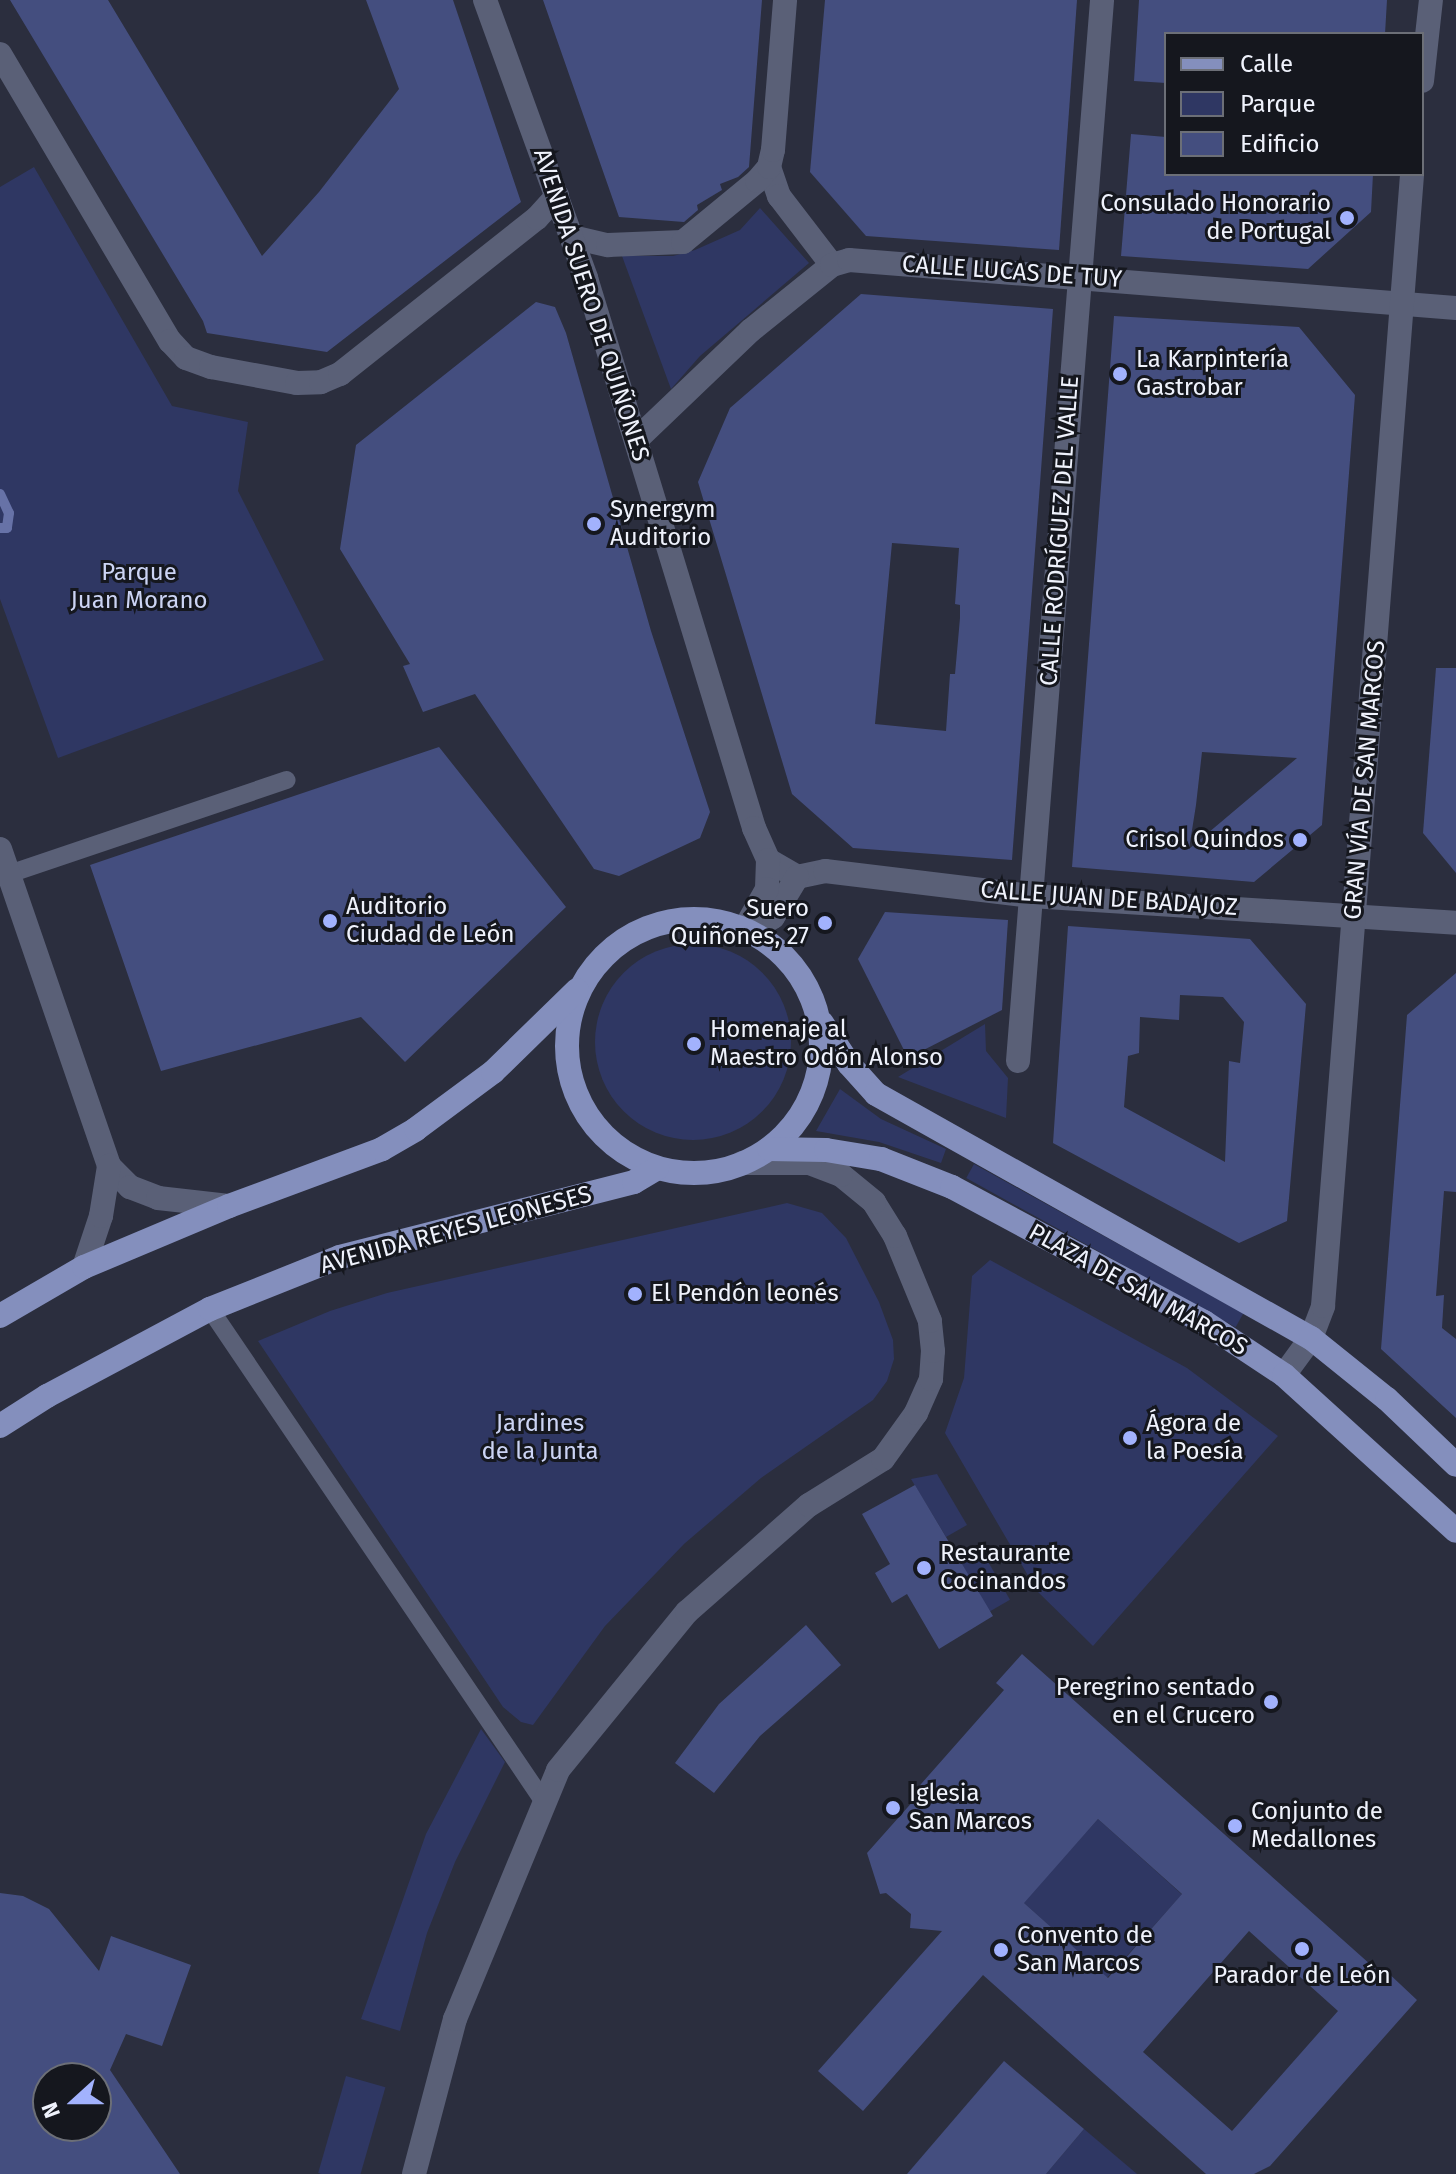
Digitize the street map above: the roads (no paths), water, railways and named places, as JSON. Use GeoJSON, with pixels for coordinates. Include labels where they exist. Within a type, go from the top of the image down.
{"type":"FeatureCollection","features":[{"type":"Feature","properties":{"kind":"main road"},"geometry":{"type":"LineString","coordinates":[[0,1316],[84,1267],[229,1206],[346,1164],[416,1129],[512,1056],[579,988],[595,963],[640,930],[700,919],[747,931],[789,960],[810,991],[822,1023],[820,1060],[811,1094],[794,1124],[769,1149],[742,1163],[686,1172],[657,1168],[622,1153],[593,1126],[574,1090],[567,1051],[579,988]]}},
{"type":"Feature","properties":{"kind":"main road","name":"PLAZA DE SAN MARCOS"},"geometry":{"type":"LineString","coordinates":[[822,1023],[849,1064],[876,1094],[1311,1338],[1387,1399],[1456,1465]]}},
{"type":"Feature","properties":{"kind":"main road","name":"PLAZA DE SAN MARCOS"},"geometry":{"type":"LineString","coordinates":[[769,1149],[826,1150],[881,1159],[952,1187],[1204,1322],[1284,1375],[1456,1531]]}},
{"type":"Feature","properties":{"kind":"main road","name":"AVENIDA REYES LEONESES"},"geometry":{"type":"LineString","coordinates":[[0,1426],[47,1396],[210,1309],[340,1257],[634,1182],[657,1168]]}},
{"type":"Feature","properties":{"kind":"street","name":"AVENIDA SUERO DE QUIÑONES"},"geometry":{"type":"LineString","coordinates":[[485,0],[572,237],[754,828],[768,860]]}},
{"type":"Feature","properties":{"kind":"street"},"geometry":{"type":"LineString","coordinates":[[636,440],[750,331],[832,265],[779,196],[769,167],[785,0]]}},
{"type":"Feature","properties":{"kind":"street","name":"CALLE RODRÍGUEZ DEL VALLE"},"geometry":{"type":"LineString","coordinates":[[1018,1061],[1102,0]]}},
{"type":"Feature","properties":{"kind":"street"},"geometry":{"type":"LineString","coordinates":[[1424,63],[1431,0]]}},
{"type":"Feature","properties":{"kind":"street"},"geometry":{"type":"LineString","coordinates":[[0,54],[170,341],[186,358],[211,367],[297,383],[321,382],[340,374],[537,218],[557,196]]}},
{"type":"Feature","properties":{"kind":"street"},"geometry":{"type":"LineString","coordinates":[[572,237],[608,245],[683,242],[727,208],[769,167]]}},
{"type":"Feature","properties":{"kind":"street","name":"GRAN VÍA DE SAN MARCOS"},"geometry":{"type":"LineString","coordinates":[[1284,1375],[1311,1338],[1323,1306],[1412,176]]}},
{"type":"Feature","properties":{"kind":"street","name":"CALLE LUCAS DE TUY"},"geometry":{"type":"LineString","coordinates":[[832,265],[849,260],[1456,308]]}},
{"type":"Feature","properties":{"kind":"street"},"geometry":{"type":"LineString","coordinates":[[0,849],[109,1166],[130,1187],[158,1198],[229,1206]]}},
{"type":"Feature","properties":{"kind":"street"},"geometry":{"type":"LineString","coordinates":[[768,860],[797,877],[773,917],[747,931],[767,889],[768,860]]}},
{"type":"Feature","properties":{"kind":"street","name":"CALLE JUAN DE BADAJOZ"},"geometry":{"type":"LineString","coordinates":[[797,877],[825,871],[1031,896],[1456,923]]}},
{"type":"Feature","properties":{"kind":"street"},"geometry":{"type":"LineString","coordinates":[[414,2174],[455,2019],[558,1770],[687,1612],[809,1505],[883,1459],[916,1413],[931,1379],[933,1351],[930,1321],[895,1236],[874,1202],[841,1175],[810,1163],[742,1163]]}},
{"type":"Feature","properties":{"kind":"street"},"geometry":{"type":"LineString","coordinates":[[84,1267],[101,1216],[109,1166]]}},
{"type":"Feature","properties":{"kind":"lane"},"geometry":{"type":"LineString","coordinates":[[9,874],[287,780]]}},
{"type":"Feature","properties":{"kind":"lane"},"geometry":{"type":"LineString","coordinates":[[210,1309],[544,1802]]}},
{"type":"Feature","properties":{"kind":"waterway"},"geometry":{"type":"LineString","coordinates":[[0,494],[9,513],[7,528],[0,528]]}},
{"type":"Feature","properties":{"kind":"place","name":"Consulado Honorario de Portugal"},"geometry":{"type":"Point","coordinates":[1347,218]}},
{"type":"Feature","properties":{"kind":"place","name":"La Karpintería Gastrobar"},"geometry":{"type":"Point","coordinates":[1120,374]}},
{"type":"Feature","properties":{"kind":"place","name":"Synergym Auditorio"},"geometry":{"type":"Point","coordinates":[594,524]}},
{"type":"Feature","properties":{"kind":"place","name":"Crisol Quindos"},"geometry":{"type":"Point","coordinates":[1300,840]}},
{"type":"Feature","properties":{"kind":"place","name":"Auditorio Ciudad de León"},"geometry":{"type":"Point","coordinates":[330,921]}},
{"type":"Feature","properties":{"kind":"place","name":"Suero Quiñones, 27"},"geometry":{"type":"Point","coordinates":[825,923]}},
{"type":"Feature","properties":{"kind":"place","name":"Homenaje al Maestro Odón Alonso"},"geometry":{"type":"Point","coordinates":[694,1044]}},
{"type":"Feature","properties":{"kind":"place","name":"El Pendón leonés"},"geometry":{"type":"Point","coordinates":[635,1294]}},
{"type":"Feature","properties":{"kind":"place","name":"Ágora de la Poesía"},"geometry":{"type":"Point","coordinates":[1130,1438]}},
{"type":"Feature","properties":{"kind":"place","name":"Restaurante Cocinandos"},"geometry":{"type":"Point","coordinates":[924,1568]}},
{"type":"Feature","properties":{"kind":"place","name":"Peregrino sentado en el Crucero"},"geometry":{"type":"Point","coordinates":[1271,1702]}},
{"type":"Feature","properties":{"kind":"place","name":"Iglesia San Marcos"},"geometry":{"type":"Point","coordinates":[893,1808]}},
{"type":"Feature","properties":{"kind":"place","name":"Conjunto de Medallones"},"geometry":{"type":"Point","coordinates":[1235,1826]}},
{"type":"Feature","properties":{"kind":"place","name":"Parador de León"},"geometry":{"type":"Point","coordinates":[1302,1949]}},
{"type":"Feature","properties":{"kind":"place","name":"Convento de San Marcos"},"geometry":{"type":"Point","coordinates":[1001,1950]}},
{"type":"Feature","properties":{"kind":"park label","name":"Parque Juan Morano"},"geometry":{"type":"Point","coordinates":[139,587]}},
{"type":"Feature","properties":{"kind":"park label","name":"Jardines de la Junta"},"geometry":{"type":"Point","coordinates":[540,1438]}}]}
